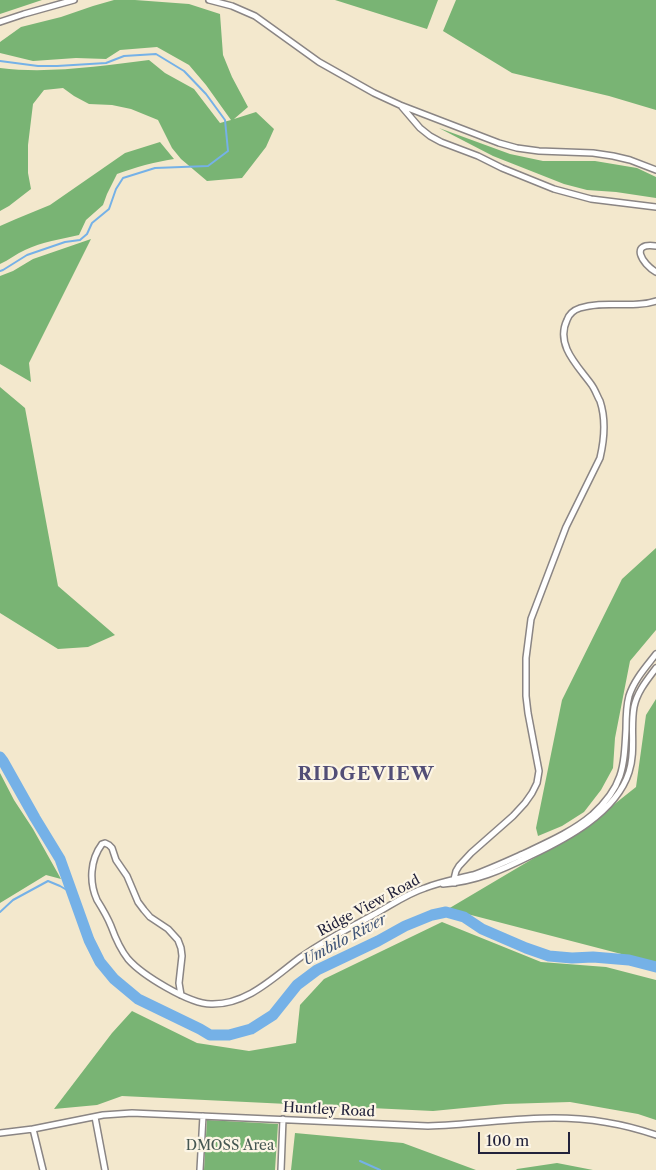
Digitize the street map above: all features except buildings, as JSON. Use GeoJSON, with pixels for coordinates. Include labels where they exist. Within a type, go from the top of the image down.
{"type":"FeatureCollection","features":[{"type":"Feature","properties":{"kind":"street"},"geometry":{"type":"LineString","coordinates":[[0,22],[74,0]]}},
{"type":"Feature","properties":{"kind":"street"},"geometry":{"type":"LineString","coordinates":[[209,0],[232,6],[255,16],[319,62],[374,93],[499,143],[539,151],[593,153],[613,156],[656,170]]}},
{"type":"Feature","properties":{"kind":"street"},"geometry":{"type":"LineString","coordinates":[[400,105],[420,128],[430,136],[554,189],[591,199],[656,207]]}},
{"type":"Feature","properties":{"kind":"street"},"geometry":{"type":"LineString","coordinates":[[656,246],[648,245],[644,247],[640,254],[645,264],[656,272]]}},
{"type":"Feature","properties":{"kind":"street"},"geometry":{"type":"LineString","coordinates":[[455,881],[456,871],[459,866],[471,852],[513,816],[525,803],[537,783],[539,771],[526,696],[526,658],[532,619],[566,527],[600,458],[604,434],[600,403],[593,387],[568,352],[563,337],[565,325],[569,315],[581,307],[646,304],[656,301]]}},
{"type":"Feature","properties":{"kind":"street","name":"Ridge View Road"},"geometry":{"type":"LineString","coordinates":[[181,994],[179,983],[182,956],[178,940],[168,929],[150,917],[144,910],[138,902],[112,848],[105,843],[102,844],[94,859],[92,877],[94,889],[119,946],[128,959],[143,972],[170,990],[198,1003],[212,1005],[246,996],[326,940],[418,890],[436,884],[455,881],[505,862],[577,826],[591,815],[608,797],[621,776],[629,695],[656,654]]}},
{"type":"Feature","properties":{"kind":"street","name":"Ridge View Road"},"geometry":{"type":"LineString","coordinates":[[455,881],[464,882],[491,874],[548,847],[580,828],[606,809],[622,788],[630,771],[635,705],[640,691],[656,668]]}},
{"type":"Feature","properties":{"kind":"street","name":"Huntley Road"},"geometry":{"type":"LineString","coordinates":[[0,1133],[33,1129],[118,1113],[132,1113],[428,1126],[569,1118],[631,1127],[656,1135]]}},
{"type":"Feature","properties":{"kind":"street"},"geometry":{"type":"LineString","coordinates":[[200,1170],[203,1116]]}},
{"type":"Feature","properties":{"kind":"street"},"geometry":{"type":"LineString","coordinates":[[95,1117],[105,1170]]}},
{"type":"Feature","properties":{"kind":"street"},"geometry":{"type":"LineString","coordinates":[[281,1170],[283,1119]]}},
{"type":"Feature","properties":{"kind":"street"},"geometry":{"type":"LineString","coordinates":[[33,1129],[44,1170]]}},
{"type":"Feature","properties":{"kind":"green space"},"geometry":{"type":"Polygon","coordinates":[[[0,0],[42,0],[0,14],[0,0]]]}},
{"type":"Feature","properties":{"kind":"green space"},"geometry":{"type":"Polygon","coordinates":[[[114,0],[189,4],[220,14],[223,55],[248,107],[234,119],[256,112],[274,129],[266,147],[242,178],[207,181],[181,159],[172,148],[158,120],[131,109],[112,105],[89,104],[63,88],[44,90],[33,104],[28,145],[28,173],[31,189],[0,211],[0,68],[56,70],[149,60],[165,73],[194,89],[220,123],[231,120],[189,65],[157,47],[120,50],[106,59],[76,58],[33,61],[0,53],[0,42],[21,27],[61,17],[114,0]]]}},
{"type":"Feature","properties":{"kind":"green space"},"geometry":{"type":"Polygon","coordinates":[[[335,0],[438,0],[427,29],[335,0]]]}},
{"type":"Feature","properties":{"kind":"green space"},"geometry":{"type":"Polygon","coordinates":[[[456,0],[656,0],[656,110],[609,96],[512,73],[443,31],[456,0]]]}},
{"type":"Feature","properties":{"kind":"green space"},"geometry":{"type":"Polygon","coordinates":[[[439,128],[510,154],[543,161],[595,161],[637,168],[656,177],[656,198],[587,190],[564,184],[493,156],[439,128]]]}},
{"type":"Feature","properties":{"kind":"green space"},"geometry":{"type":"Polygon","coordinates":[[[160,142],[174,159],[145,165],[117,174],[103,205],[86,220],[79,235],[31,247],[0,264],[0,226],[50,205],[125,153],[160,142]]]}},
{"type":"Feature","properties":{"kind":"green space"},"geometry":{"type":"Polygon","coordinates":[[[91,239],[29,363],[31,382],[0,364],[0,276],[13,271],[33,259],[91,239]]]}},
{"type":"Feature","properties":{"kind":"green space"},"geometry":{"type":"Polygon","coordinates":[[[0,387],[25,408],[58,586],[115,635],[88,647],[58,649],[0,613],[0,387]]]}},
{"type":"Feature","properties":{"kind":"green space"},"geometry":{"type":"Polygon","coordinates":[[[656,548],[656,630],[630,661],[615,738],[613,768],[601,790],[584,812],[562,826],[538,836],[536,828],[562,700],[622,579],[656,548]]]}},
{"type":"Feature","properties":{"kind":"green space"},"geometry":{"type":"Polygon","coordinates":[[[656,699],[656,963],[448,909],[583,829],[636,787],[646,715],[656,699]]]}},
{"type":"Feature","properties":{"kind":"green space"},"geometry":{"type":"Polygon","coordinates":[[[0,773],[61,879],[46,875],[0,903],[0,773]]]}},
{"type":"Feature","properties":{"kind":"green space"},"geometry":{"type":"Polygon","coordinates":[[[442,922],[541,962],[606,967],[656,980],[656,1120],[638,1114],[570,1102],[505,1104],[433,1111],[122,1096],[97,1105],[54,1109],[112,1033],[132,1011],[197,1043],[249,1051],[296,1043],[300,1005],[324,979],[442,922]]]}},
{"type":"Feature","properties":{"kind":"green space","name":"DMOSS Area"},"geometry":{"type":"Polygon","coordinates":[[[207,1120],[278,1124],[275,1170],[204,1170],[207,1120]]]}},
{"type":"Feature","properties":{"kind":"green space"},"geometry":{"type":"Polygon","coordinates":[[[295,1133],[403,1143],[476,1170],[291,1170],[295,1133]]]}},
{"type":"Feature","properties":{"kind":"green space"},"geometry":{"type":"Polygon","coordinates":[[[557,1163],[593,1170],[516,1170],[517,1169],[557,1163]]]}},
{"type":"Feature","properties":{"kind":"waterway"},"geometry":{"type":"LineString","coordinates":[[0,61],[38,66],[57,66],[106,63],[124,56],[156,54],[184,71],[206,94],[225,120],[228,151],[208,166],[155,168],[123,178],[116,189],[109,209],[92,223],[87,234],[80,240],[65,242],[27,255],[0,271]]}},
{"type":"Feature","properties":{"kind":"waterway","name":"Umbilo River"},"geometry":{"type":"LineString","coordinates":[[0,757],[60,859],[89,940],[100,962],[114,979],[138,999],[210,1035],[229,1035],[251,1029],[273,1015],[297,985],[317,970],[405,926],[432,915],[446,912],[464,917],[482,929],[549,956],[629,960],[656,967]]}},
{"type":"Feature","properties":{"kind":"waterway"},"geometry":{"type":"LineString","coordinates":[[0,912],[13,900],[48,881],[72,893]]}},
{"type":"Feature","properties":{"kind":"waterway"},"geometry":{"type":"LineString","coordinates":[[360,1161],[380,1170]]}},
{"type":"Feature","properties":{"kind":"district","name":"RIDGEVIEW"},"geometry":{"type":"Point","coordinates":[366,775]}}]}
